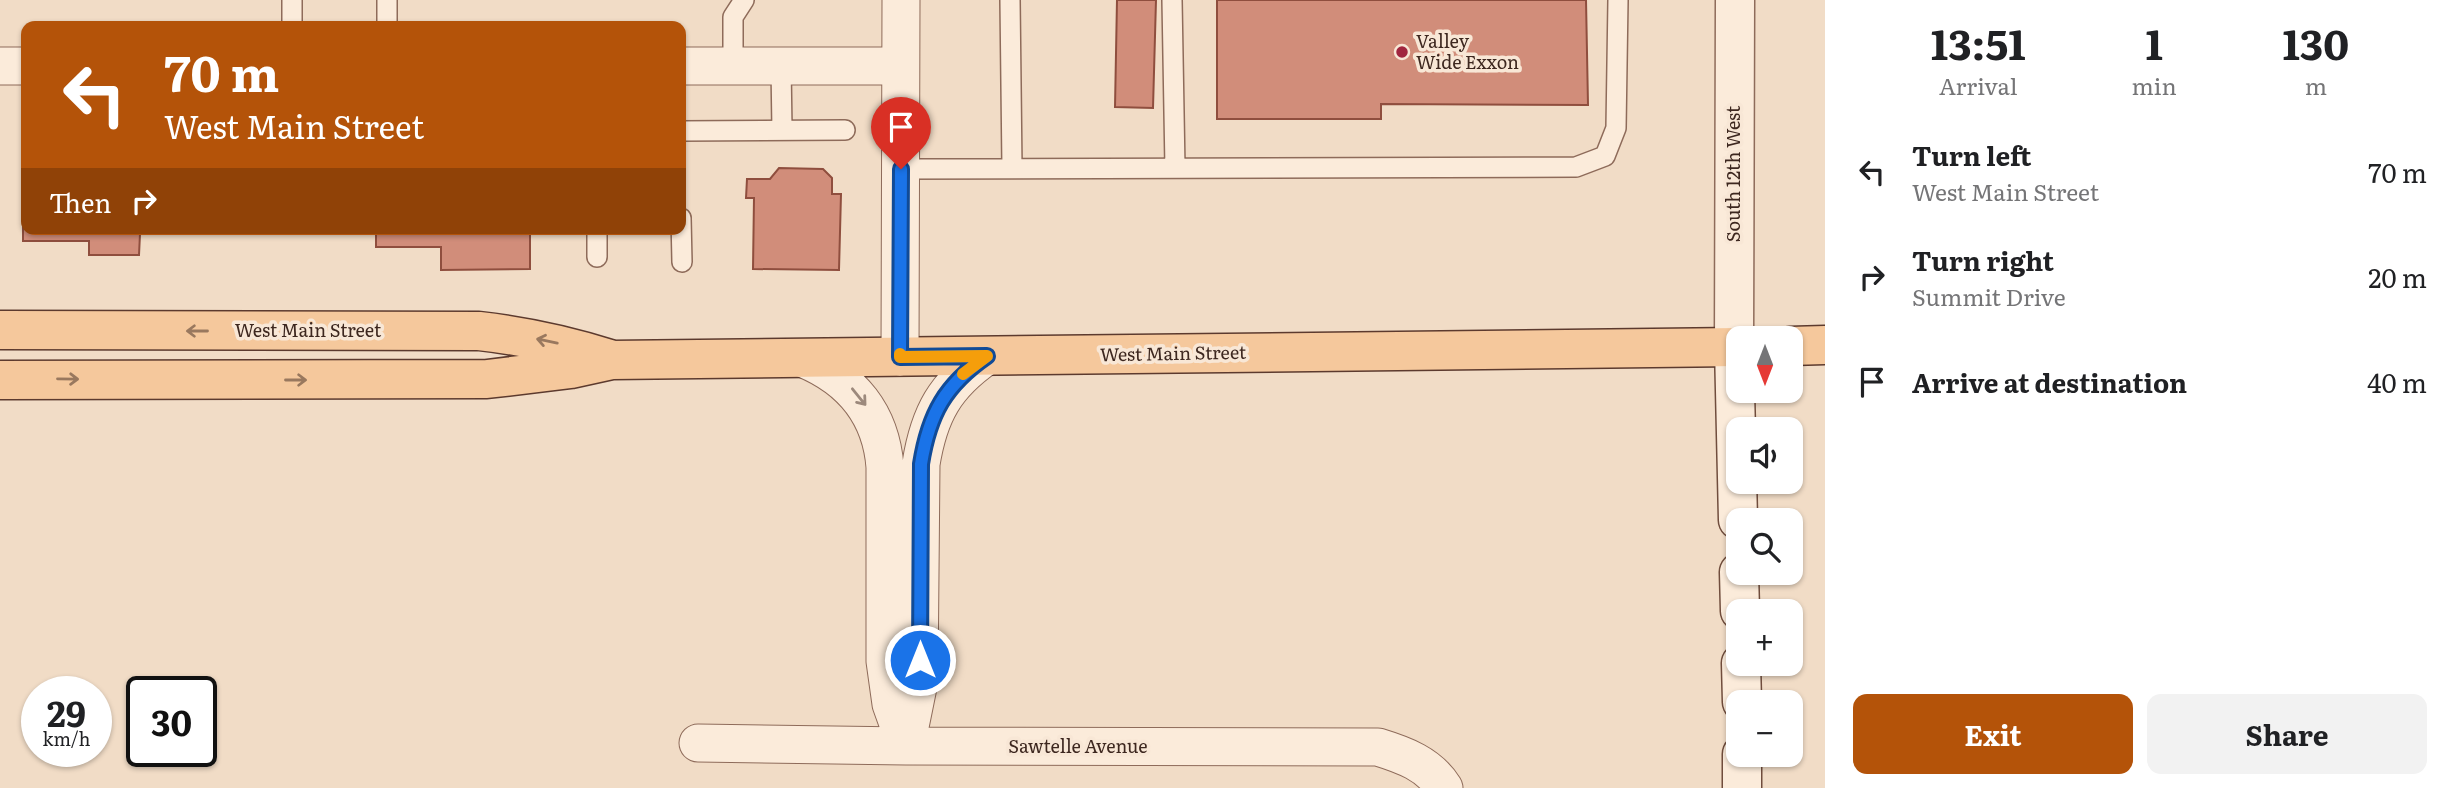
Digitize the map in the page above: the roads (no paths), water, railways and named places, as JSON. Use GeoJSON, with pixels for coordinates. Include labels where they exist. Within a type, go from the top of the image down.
{"type":"FeatureCollection","features":[{"type":"Feature","properties":{"kind":"main road","name":"West Main Street"},"geometry":{"type":"LineString","coordinates":[[0,330],[479,331],[524,336],[569,346],[612,360]]}},
{"type":"Feature","properties":{"kind":"main road"},"geometry":{"type":"LineString","coordinates":[[1803,346],[1825,345]]}},
{"type":"Feature","properties":{"kind":"main road","name":"West Main Street"},"geometry":{"type":"LineString","coordinates":[[0,380],[487,379],[571,369],[612,360],[1726,347]]}},
{"type":"Feature","properties":{"kind":"street"},"geometry":{"type":"LineString","coordinates":[[900,357],[901,0]]}},
{"type":"Feature","properties":{"kind":"street","name":"South 12th West"},"geometry":{"type":"LineString","coordinates":[[1735,0],[1736,326]]}},
{"type":"Feature","properties":{"kind":"street"},"geometry":{"type":"LineString","coordinates":[[0,66],[21,66]]}},
{"type":"Feature","properties":{"kind":"street"},"geometry":{"type":"LineString","coordinates":[[686,66],[900,66]]}},
{"type":"Feature","properties":{"kind":"street"},"geometry":{"type":"LineString","coordinates":[[906,746],[919,682],[921,464],[925,438],[942,399],[970,368],[987,356]]}},
{"type":"Feature","properties":{"kind":"street"},"geometry":{"type":"LineString","coordinates":[[804,359],[825,367],[844,380],[860,397],[879,432],[885,467],[886,682],[897,725],[906,746]]}},
{"type":"Feature","properties":{"kind":"street","name":"South 12th West"},"geometry":{"type":"LineString","coordinates":[[1737,403],[1738,508]]}},
{"type":"Feature","properties":{"kind":"street","name":"Sawtelle Avenue"},"geometry":{"type":"LineString","coordinates":[[698,743],[1378,747],[1404,755],[1436,774],[1444,788]]}},
{"type":"Feature","properties":{"kind":"street"},"geometry":{"type":"LineString","coordinates":[[1742,767],[1742,788]]}},
{"type":"Feature","properties":{"kind":"lane"},"geometry":{"type":"LineString","coordinates":[[292,0],[292,21]]}},
{"type":"Feature","properties":{"kind":"lane"},"geometry":{"type":"LineString","coordinates":[[387,0],[387,21]]}},
{"type":"Feature","properties":{"kind":"lane"},"geometry":{"type":"LineString","coordinates":[[733,66],[733,17],[744,0]]}},
{"type":"Feature","properties":{"kind":"lane"},"geometry":{"type":"LineString","coordinates":[[1010,0],[1012,168]]}},
{"type":"Feature","properties":{"kind":"lane"},"geometry":{"type":"LineString","coordinates":[[1172,0],[1175,168]]}},
{"type":"Feature","properties":{"kind":"lane"},"geometry":{"type":"LineString","coordinates":[[901,169],[1563,167],[1586,163],[1605,156],[1616,128],[1618,0]]}},
{"type":"Feature","properties":{"kind":"lane"},"geometry":{"type":"LineString","coordinates":[[780,66],[782,131]]}},
{"type":"Feature","properties":{"kind":"lane"},"geometry":{"type":"LineString","coordinates":[[686,131],[845,130]]}},
{"type":"Feature","properties":{"kind":"lane"},"geometry":{"type":"LineString","coordinates":[[597,235],[597,257]]}},
{"type":"Feature","properties":{"kind":"lane"},"geometry":{"type":"LineString","coordinates":[[681,235],[682,262]]}},
{"type":"Feature","properties":{"kind":"place","name":"Valley Wide Exxon"},"geometry":{"type":"Point","coordinates":[1402,52]}}]}
